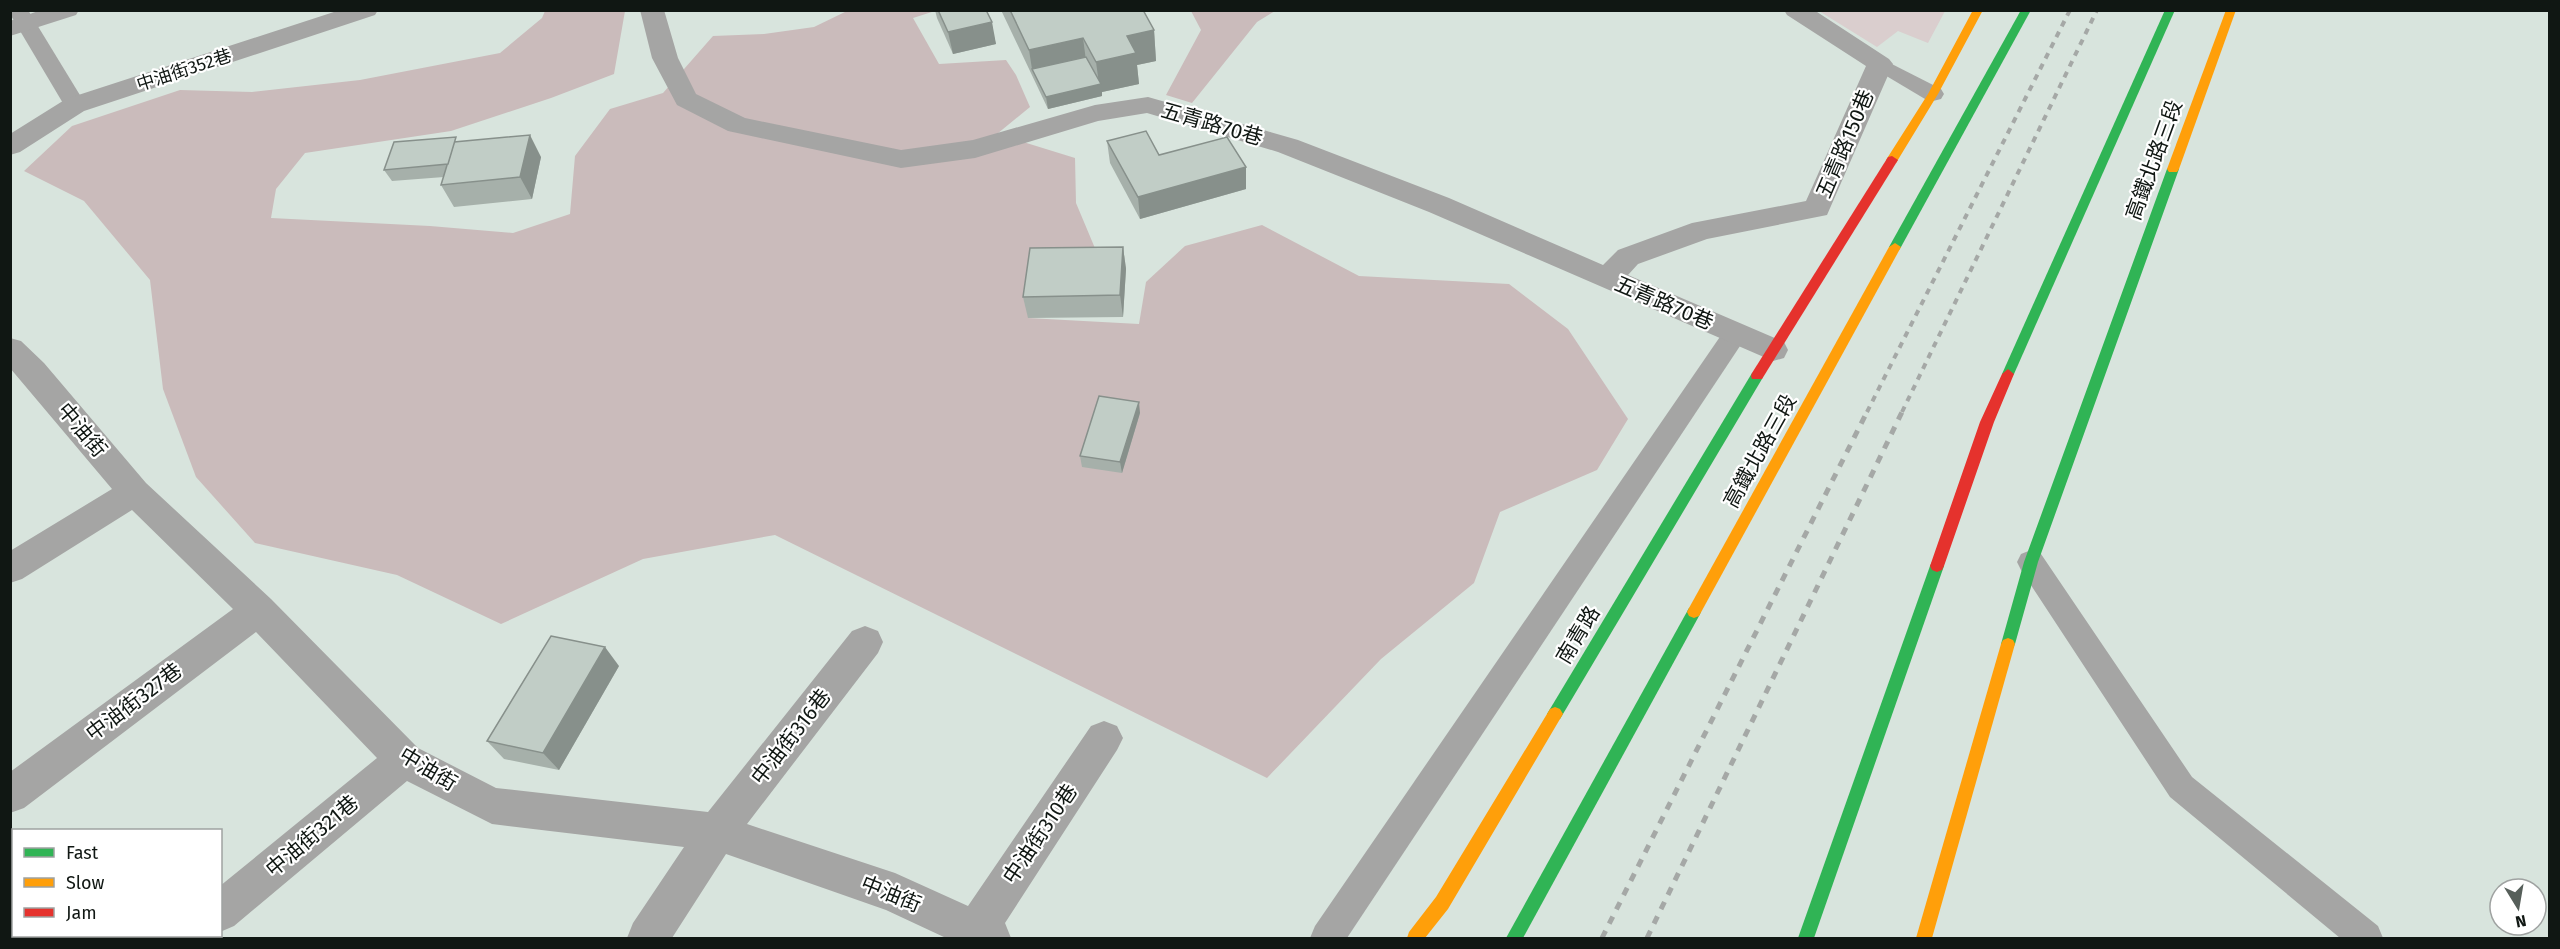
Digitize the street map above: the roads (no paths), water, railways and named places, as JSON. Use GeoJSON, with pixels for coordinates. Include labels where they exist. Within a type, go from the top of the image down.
{"type":"FeatureCollection","features":[{"type":"Feature","properties":{"kind":"main road"},"geometry":{"type":"LineString","coordinates":[[1773,350],[1933,94],[1978,10]]}},
{"type":"Feature","properties":{"kind":"main road","name":"高鐵北路三段"},"geometry":{"type":"LineString","coordinates":[[1514,939],[2026,10]]}},
{"type":"Feature","properties":{"kind":"main road","name":"高鐵北路三段"},"geometry":{"type":"LineString","coordinates":[[1806,939],[1987,422],[2170,10]]}},
{"type":"Feature","properties":{"kind":"main road","name":"高鐵北路三段"},"geometry":{"type":"LineString","coordinates":[[2031,562],[2231,10]]}},
{"type":"Feature","properties":{"kind":"main road","name":"南青路"},"geometry":{"type":"LineString","coordinates":[[1415,939],[1442,903],[1773,350]]}},
{"type":"Feature","properties":{"kind":"main road"},"geometry":{"type":"LineString","coordinates":[[1924,939],[2031,562]]}},
{"type":"Feature","properties":{"kind":"street"},"geometry":{"type":"LineString","coordinates":[[18,21],[67,10]]}},
{"type":"Feature","properties":{"kind":"street","name":"中油街352巷"},"geometry":{"type":"LineString","coordinates":[[10,146],[75,105],[366,10]]}},
{"type":"Feature","properties":{"kind":"street","name":"五青路70巷"},"geometry":{"type":"LineString","coordinates":[[652,10],[665,58],[686,99],[737,125],[901,159],[975,149],[1095,113],[1148,105],[1288,147],[1439,205],[1773,350]]}},
{"type":"Feature","properties":{"kind":"street","name":"五青路150巷"},"geometry":{"type":"LineString","coordinates":[[1607,279],[1628,257],[1702,230],[1817,208],[1880,64],[1796,10]]}},
{"type":"Feature","properties":{"kind":"street","name":"中油街"},"geometry":{"type":"LineString","coordinates":[[18,368],[134,492],[258,610],[404,760],[492,806],[717,832],[895,893],[979,936]]}},
{"type":"Feature","properties":{"kind":"street"},"geometry":{"type":"LineString","coordinates":[[10,569],[134,492]]}},
{"type":"Feature","properties":{"kind":"street","name":"中油街327巷"},"geometry":{"type":"LineString","coordinates":[[10,795],[258,610]]}},
{"type":"Feature","properties":{"kind":"street","name":"中油街316巷"},"geometry":{"type":"LineString","coordinates":[[648,939],[717,832],[866,642]]}},
{"type":"Feature","properties":{"kind":"street","name":"中油街310巷"},"geometry":{"type":"LineString","coordinates":[[979,936],[1104,738]]}},
{"type":"Feature","properties":{"kind":"street","name":"中油街321巷"},"geometry":{"type":"LineString","coordinates":[[222,910],[404,760]]}},
{"type":"Feature","properties":{"kind":"lane"},"geometry":{"type":"LineString","coordinates":[[18,21],[75,105]]}},
{"type":"Feature","properties":{"kind":"lane"},"geometry":{"type":"LineString","coordinates":[[1880,64],[1933,94]]}},
{"type":"Feature","properties":{"kind":"lane"},"geometry":{"type":"LineString","coordinates":[[1327,939],[1735,334]]}},
{"type":"Feature","properties":{"kind":"lane"},"geometry":{"type":"LineString","coordinates":[[2031,562],[2181,787],[2366,939]]}},
{"type":"Feature","properties":{"kind":"railway"},"geometry":{"type":"LineString","coordinates":[[1867,412],[2070,10]]}},
{"type":"Feature","properties":{"kind":"railway"},"geometry":{"type":"LineString","coordinates":[[1902,412],[2097,10]]}},
{"type":"Feature","properties":{"kind":"railway"},"geometry":{"type":"LineString","coordinates":[[1602,938],[1868,410]]}},
{"type":"Feature","properties":{"kind":"railway"},"geometry":{"type":"LineString","coordinates":[[1647,938],[1903,410]]}}]}
